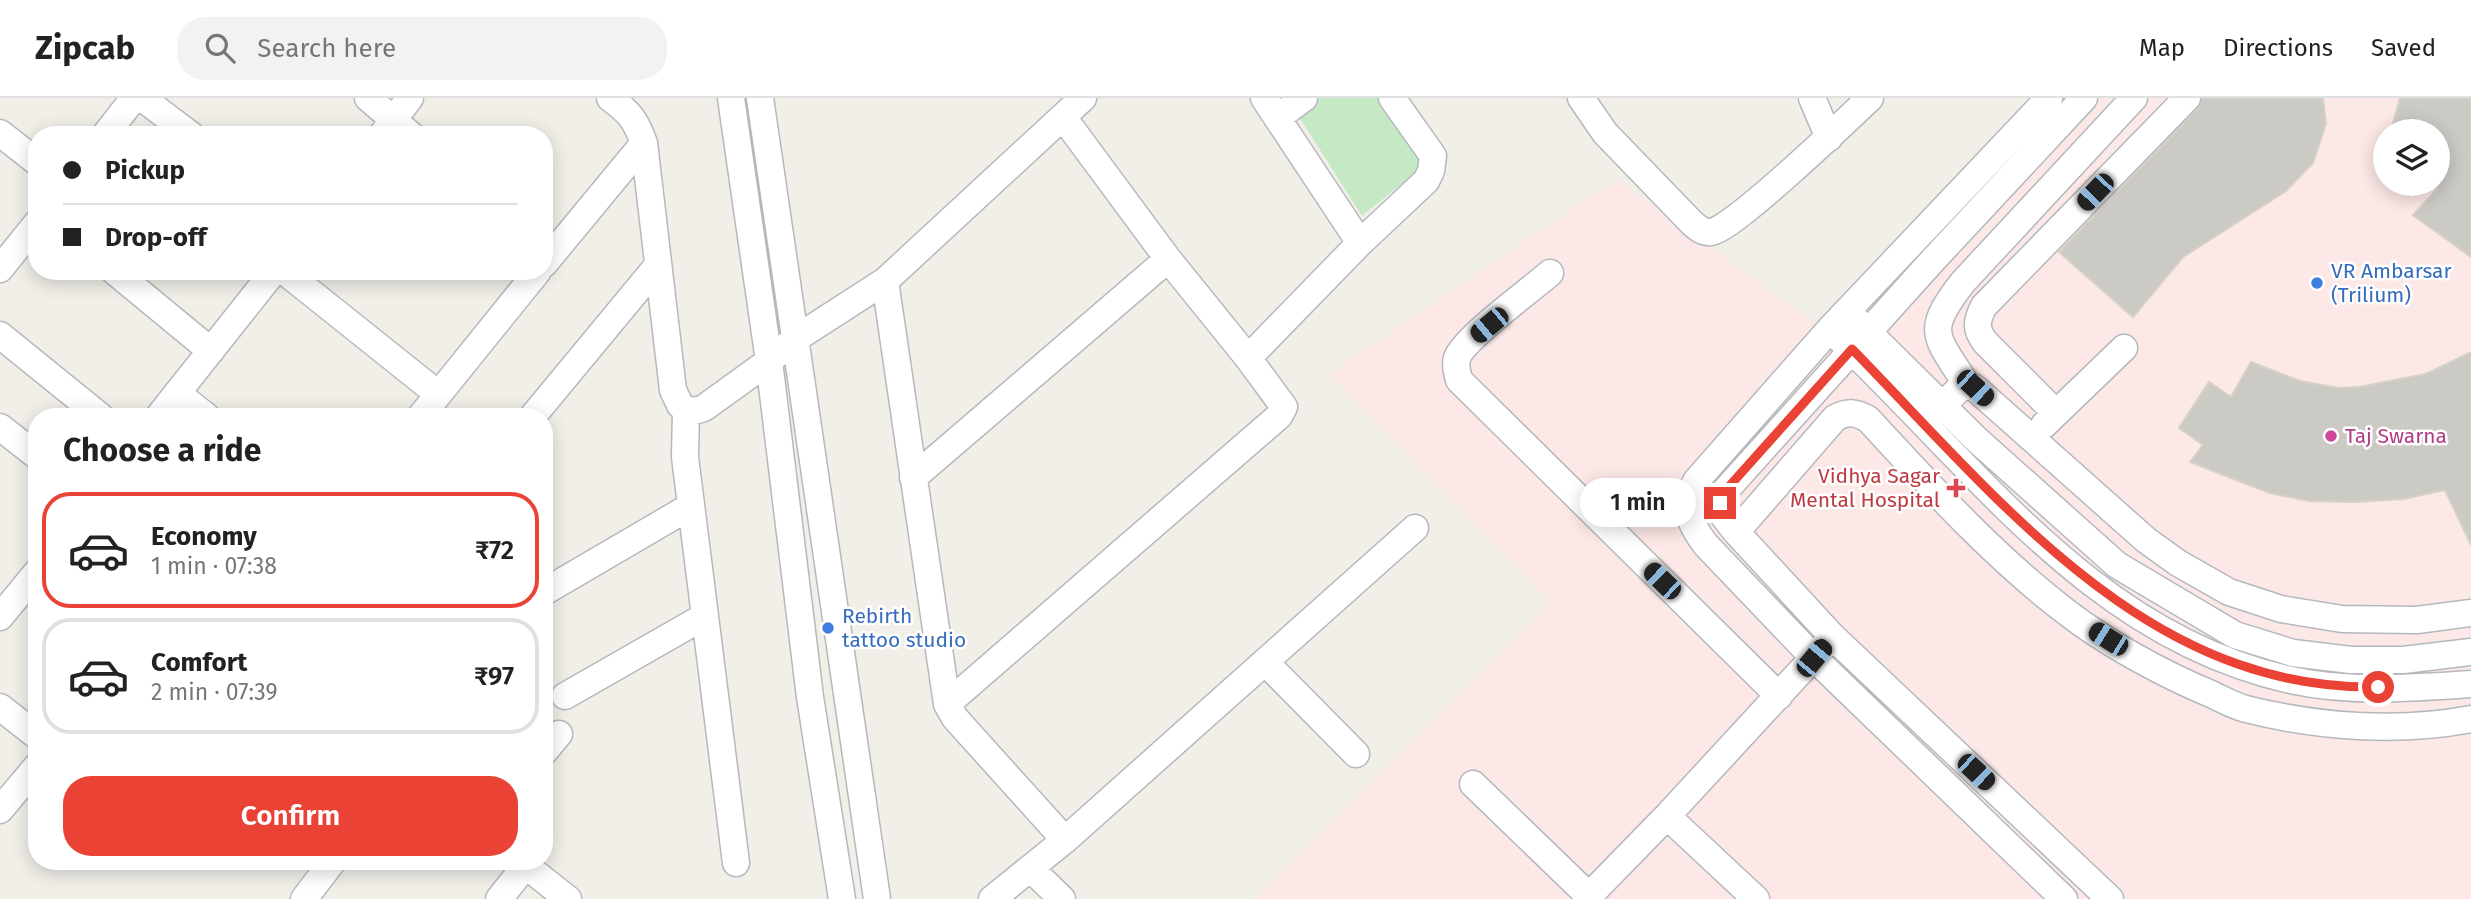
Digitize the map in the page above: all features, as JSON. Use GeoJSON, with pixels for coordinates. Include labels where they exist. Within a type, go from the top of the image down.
{"type":"FeatureCollection","features":[{"type":"Feature","properties":{"kind":"street"},"geometry":{"type":"LineString","coordinates":[[112,126],[134,98]]}},
{"type":"Feature","properties":{"kind":"street"},"geometry":{"type":"LineString","coordinates":[[142,98],[179,126]]}},
{"type":"Feature","properties":{"kind":"street"},"geometry":{"type":"LineString","coordinates":[[368,98],[392,126]]}},
{"type":"Feature","properties":{"kind":"street"},"geometry":{"type":"LineString","coordinates":[[398,126],[410,98]]}},
{"type":"Feature","properties":{"kind":"street"},"geometry":{"type":"LineString","coordinates":[[732,98],[769,361],[810,697],[842,899]]}},
{"type":"Feature","properties":{"kind":"street"},"geometry":{"type":"LineString","coordinates":[[760,98],[877,899]]}},
{"type":"Feature","properties":{"kind":"street"},"geometry":{"type":"LineString","coordinates":[[686,410],[704,408],[769,361],[794,339],[885,281],[1083,98]]}},
{"type":"Feature","properties":{"kind":"street"},"geometry":{"type":"LineString","coordinates":[[1304,98],[1271,108],[1360,243]]}},
{"type":"Feature","properties":{"kind":"street"},"geometry":{"type":"LineString","coordinates":[[1248,358],[1360,243],[1426,181],[1434,162],[1433,156],[1392,98]]}},
{"type":"Feature","properties":{"kind":"street"},"geometry":{"type":"LineString","coordinates":[[1581,98],[1605,133],[1692,223],[1710,233],[1746,208],[1829,138],[1870,98]]}},
{"type":"Feature","properties":{"kind":"street"},"geometry":{"type":"LineString","coordinates":[[1812,98],[1829,138]]}},
{"type":"Feature","properties":{"kind":"street"},"geometry":{"type":"LineString","coordinates":[[2049,98],[1838,320],[1696,482],[1687,502],[1696,532],[1814,658],[2064,899]]}},
{"type":"Feature","properties":{"kind":"street"},"geometry":{"type":"LineString","coordinates":[[2084,98],[1860,340],[1725,491],[1719,510],[1736,533],[1832,636],[2110,899]]}},
{"type":"Feature","properties":{"kind":"street"},"geometry":{"type":"LineString","coordinates":[[2134,98],[1963,282],[1945,306],[1938,325],[1943,348],[1967,385],[1975,388],[2146,540],[2188,569],[2229,592],[2281,609],[2342,618],[2417,620],[2471,613]]}},
{"type":"Feature","properties":{"kind":"street"},"geometry":{"type":"LineString","coordinates":[[2056,413],[1986,343],[1979,334],[1979,315],[1984,306],[2187,98]]}},
{"type":"Feature","properties":{"kind":"street"},"geometry":{"type":"LineString","coordinates":[[621,102],[636,123],[644,143],[673,390],[675,398],[686,410],[685,457],[736,863]]}},
{"type":"Feature","properties":{"kind":"street"},"geometry":{"type":"LineString","coordinates":[[947,704],[1283,412],[1283,404],[1168,259],[1063,117]]}},
{"type":"Feature","properties":{"kind":"street"},"geometry":{"type":"LineString","coordinates":[[0,133],[28,155]]}},
{"type":"Feature","properties":{"kind":"street"},"geometry":{"type":"LineString","coordinates":[[553,250],[644,143]]}},
{"type":"Feature","properties":{"kind":"street"},"geometry":{"type":"LineString","coordinates":[[0,270],[28,234]]}},
{"type":"Feature","properties":{"kind":"street"},"geometry":{"type":"LineString","coordinates":[[913,478],[1168,259]]}},
{"type":"Feature","properties":{"kind":"street"},"geometry":{"type":"LineString","coordinates":[[1934,259],[1963,282]]}},
{"type":"Feature","properties":{"kind":"street"},"geometry":{"type":"LineString","coordinates":[[540,408],[658,265]]}},
{"type":"Feature","properties":{"kind":"street"},"geometry":{"type":"LineString","coordinates":[[1550,274],[1469,342],[1458,356],[1456,366],[1459,380],[1779,696]]}},
{"type":"Feature","properties":{"kind":"street"},"geometry":{"type":"LineString","coordinates":[[125,280],[211,351]]}},
{"type":"Feature","properties":{"kind":"street"},"geometry":{"type":"LineString","coordinates":[[165,408],[267,280]]}},
{"type":"Feature","properties":{"kind":"street"},"geometry":{"type":"LineString","coordinates":[[295,280],[438,394]]}},
{"type":"Feature","properties":{"kind":"street"},"geometry":{"type":"LineString","coordinates":[[427,408],[528,280]]}},
{"type":"Feature","properties":{"kind":"street"},"geometry":{"type":"LineString","coordinates":[[885,281],[947,704],[954,718],[1065,840]]}},
{"type":"Feature","properties":{"kind":"street"},"geometry":{"type":"LineString","coordinates":[[1838,320],[1942,406],[2117,565],[2235,635],[2293,653],[2351,660],[2403,660],[2471,652]]}},
{"type":"Feature","properties":{"kind":"street"},"geometry":{"type":"LineString","coordinates":[[0,335],[90,408]]}},
{"type":"Feature","properties":{"kind":"street"},"geometry":{"type":"LineString","coordinates":[[1860,340],[2019,522],[2073,569],[2131,612],[2188,644],[2237,665],[2293,680],[2355,688],[2471,684]]}},
{"type":"Feature","properties":{"kind":"street"},"geometry":{"type":"LineString","coordinates":[[2031,439],[2124,348]]}},
{"type":"Feature","properties":{"kind":"street"},"geometry":{"type":"LineString","coordinates":[[1942,406],[1967,385]]}},
{"type":"Feature","properties":{"kind":"street"},"geometry":{"type":"LineString","coordinates":[[177,393],[196,408]]}},
{"type":"Feature","properties":{"kind":"street"},"geometry":{"type":"LineString","coordinates":[[1736,533],[1835,418],[1846,412],[1856,413],[1868,419],[1961,519],[2066,612],[2160,671],[2244,708],[2324,723],[2414,727],[2471,719]]}},
{"type":"Feature","properties":{"kind":"street"},"geometry":{"type":"LineString","coordinates":[[3,434],[28,450]]}},
{"type":"Feature","properties":{"kind":"street"},"geometry":{"type":"LineString","coordinates":[[1696,482],[1720,503]]}},
{"type":"Feature","properties":{"kind":"street"},"geometry":{"type":"LineString","coordinates":[[553,587],[691,506]]}},
{"type":"Feature","properties":{"kind":"street"},"geometry":{"type":"LineString","coordinates":[[992,899],[1065,840],[1415,528]]}},
{"type":"Feature","properties":{"kind":"street"},"geometry":{"type":"LineString","coordinates":[[0,617],[28,583]]}},
{"type":"Feature","properties":{"kind":"street"},"geometry":{"type":"LineString","coordinates":[[565,696],[705,616]]}},
{"type":"Feature","properties":{"kind":"street"},"geometry":{"type":"LineString","coordinates":[[1473,784],[1588,898],[1779,696],[1832,636]]}},
{"type":"Feature","properties":{"kind":"street"},"geometry":{"type":"LineString","coordinates":[[1265,662],[1356,754]]}},
{"type":"Feature","properties":{"kind":"street"},"geometry":{"type":"LineString","coordinates":[[0,707],[28,729]]}},
{"type":"Feature","properties":{"kind":"street"},"geometry":{"type":"LineString","coordinates":[[0,810],[28,777]]}},
{"type":"Feature","properties":{"kind":"street"},"geometry":{"type":"LineString","coordinates":[[1667,816],[1756,899]]}},
{"type":"Feature","properties":{"kind":"street"},"geometry":{"type":"LineString","coordinates":[[1030,868],[1062,899]]}},
{"type":"Feature","properties":{"kind":"street"},"geometry":{"type":"LineString","coordinates":[[304,899],[326,870]]}},
{"type":"Feature","properties":{"kind":"street"},"geometry":{"type":"LineString","coordinates":[[499,899],[518,870]]}},
{"type":"Feature","properties":{"kind":"street"},"geometry":{"type":"LineString","coordinates":[[532,870],[568,899]]}},
{"type":"Feature","properties":{"kind":"shaded area","name":"Vidhya Sagar Mental Hospital"},"geometry":{"type":"Polygon","coordinates":[[[2050,98],[2471,98],[2471,899],[1255,899],[1551,602],[1329,374],[1617,179],[1822,328],[2050,98]]]}},
{"type":"Feature","properties":{"kind":"green space"},"geometry":{"type":"Polygon","coordinates":[[[1319,98],[1382,98],[1425,165],[1362,216],[1296,112],[1319,98]]]}},
{"type":"Feature","properties":{"kind":"building"},"geometry":{"type":"Polygon","coordinates":[[[2202,98],[2323,98],[2326,124],[2313,163],[2286,191],[2183,257],[2133,317],[2059,252],[2198,109],[2202,98]]]}},
{"type":"Feature","properties":{"kind":"building"},"geometry":{"type":"Polygon","coordinates":[[[2400,98],[2471,98],[2471,257],[2413,215],[2431,196],[2450,196],[2450,119],[2394,119],[2400,98]]]}},
{"type":"Feature","properties":{"kind":"building","name":"Taj Swarna"},"geometry":{"type":"Polygon","coordinates":[[[2471,352],[2471,545],[2445,490],[2403,499],[2309,501],[2270,493],[2190,462],[2203,445],[2179,428],[2209,382],[2231,397],[2251,362],[2300,381],[2339,388],[2359,387],[2426,374],[2471,352]]]}},
{"type":"Feature","properties":{"kind":"place","name":"VR Ambarsar (Trilium)"},"geometry":{"type":"Point","coordinates":[2317,283]}},
{"type":"Feature","properties":{"kind":"place","name":"Taj Swarna"},"geometry":{"type":"Point","coordinates":[2331,436]}},
{"type":"Feature","properties":{"kind":"place","name":"Vidhya Sagar Mental Hospital"},"geometry":{"type":"Point","coordinates":[1956,488]}},
{"type":"Feature","properties":{"kind":"place","name":"Rebirth tattoo studio"},"geometry":{"type":"Point","coordinates":[828,628]}},
{"type":"Feature","properties":{"kind":"route"},"geometry":{"type":"LineString","coordinates":[[1720,503],[1725,491],[1852,349],[2019,522],[2073,569],[2131,612],[2188,644],[2237,665],[2293,680],[2355,688],[2378,687]]}}]}
